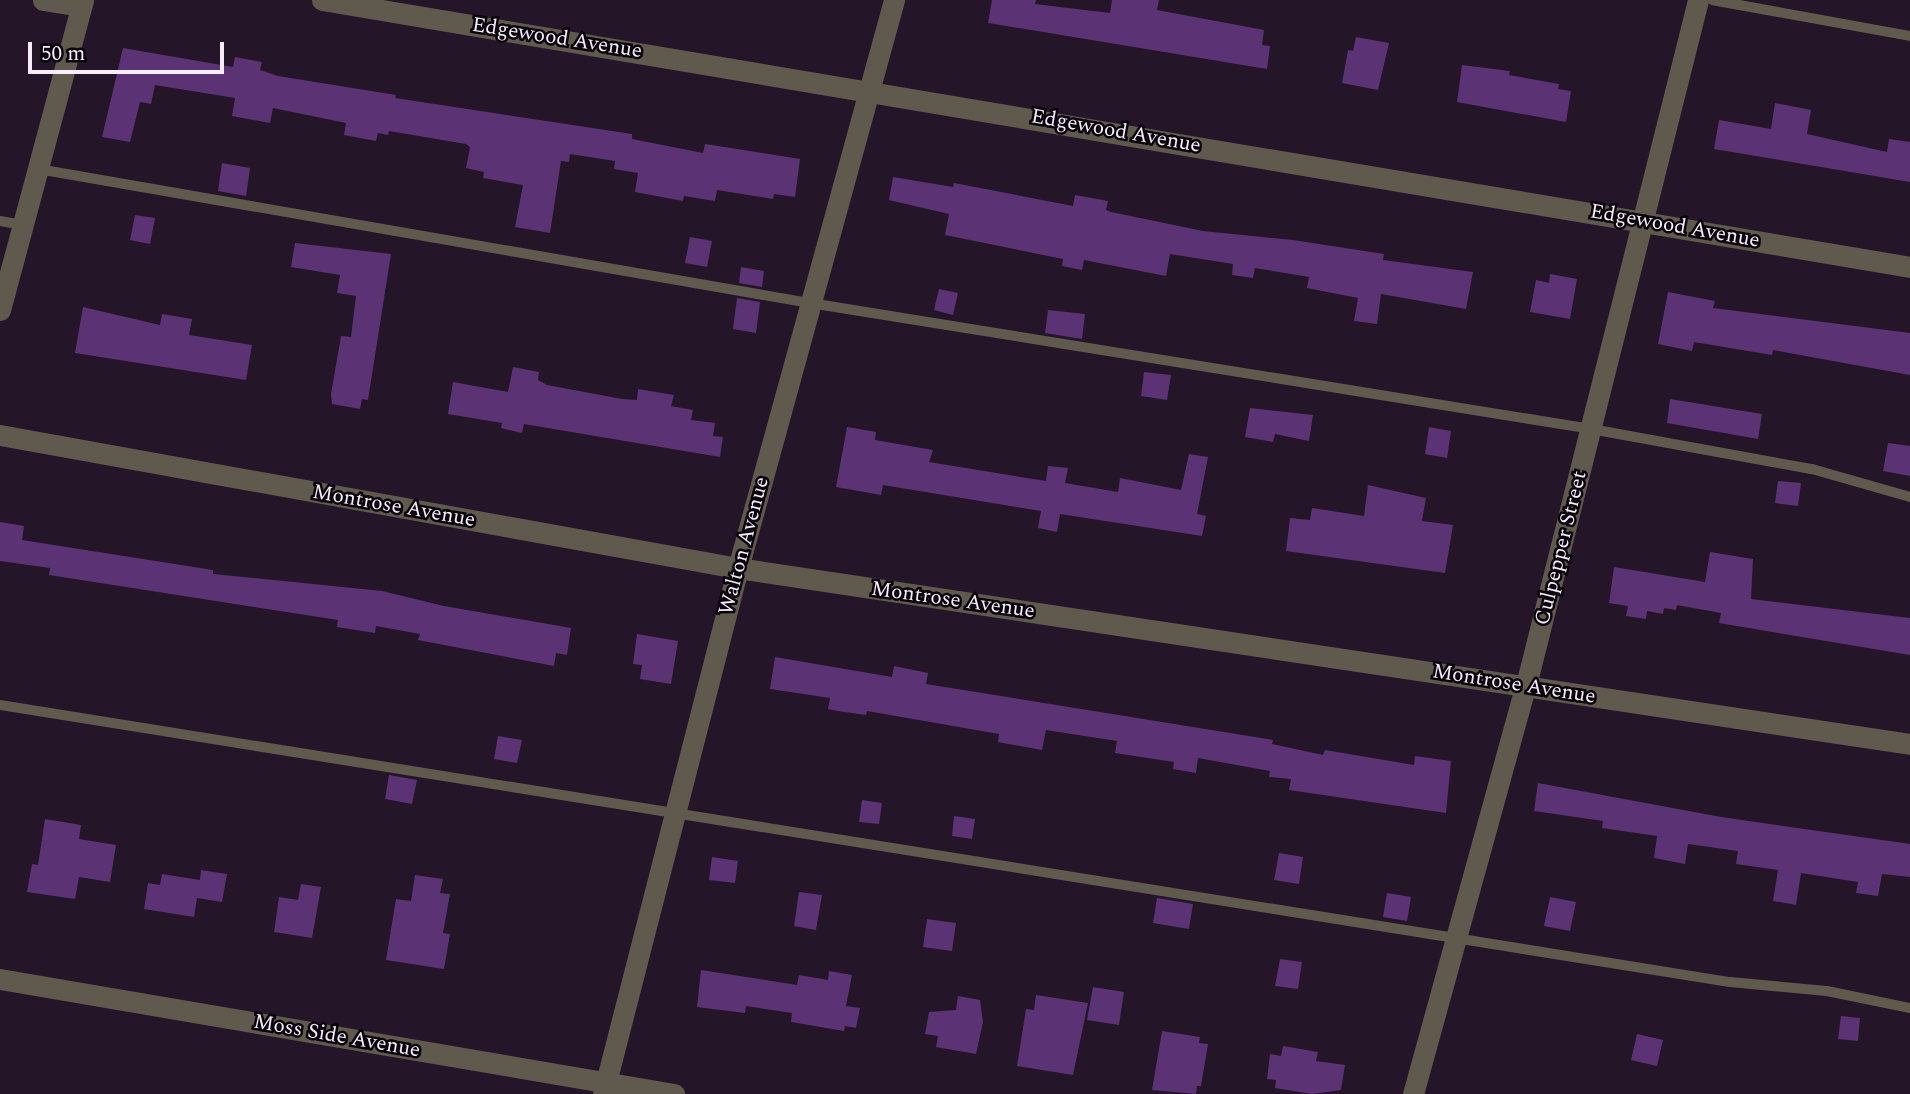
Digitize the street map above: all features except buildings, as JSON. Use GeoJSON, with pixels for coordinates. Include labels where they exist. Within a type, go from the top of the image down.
{"type":"FeatureCollection","features":[{"type":"Feature","properties":{"kind":"street"},"geometry":{"type":"LineString","coordinates":[[0,310],[82,3],[43,0]]}},
{"type":"Feature","properties":{"kind":"street","name":"Edgewood Avenue"},"geometry":{"type":"LineString","coordinates":[[322,0],[869,89],[1910,267]]}},
{"type":"Feature","properties":{"kind":"street","name":"Walton Avenue"},"geometry":{"type":"LineString","coordinates":[[606,1088],[738,568],[894,0]]}},
{"type":"Feature","properties":{"kind":"street","name":"Culpepper Street"},"geometry":{"type":"LineString","coordinates":[[1413,1094],[1526,685],[1698,0]]}},
{"type":"Feature","properties":{"kind":"street","name":"Montrose Avenue"},"geometry":{"type":"LineString","coordinates":[[0,435],[738,568],[1910,744]]}},
{"type":"Feature","properties":{"kind":"street","name":"Moss Side Avenue"},"geometry":{"type":"LineString","coordinates":[[0,979],[606,1088],[674,1094]]}},
{"type":"Feature","properties":{"kind":"lane"},"geometry":{"type":"LineString","coordinates":[[1712,0],[1910,36]]}},
{"type":"Feature","properties":{"kind":"lane"},"geometry":{"type":"LineString","coordinates":[[38,169],[810,303],[1591,429],[1812,469],[1910,498]]}},
{"type":"Feature","properties":{"kind":"lane"},"geometry":{"type":"LineString","coordinates":[[0,221],[23,225]]}},
{"type":"Feature","properties":{"kind":"lane"},"geometry":{"type":"LineString","coordinates":[[0,705],[677,810],[1730,982],[1827,991],[1910,1008]]}}]}
